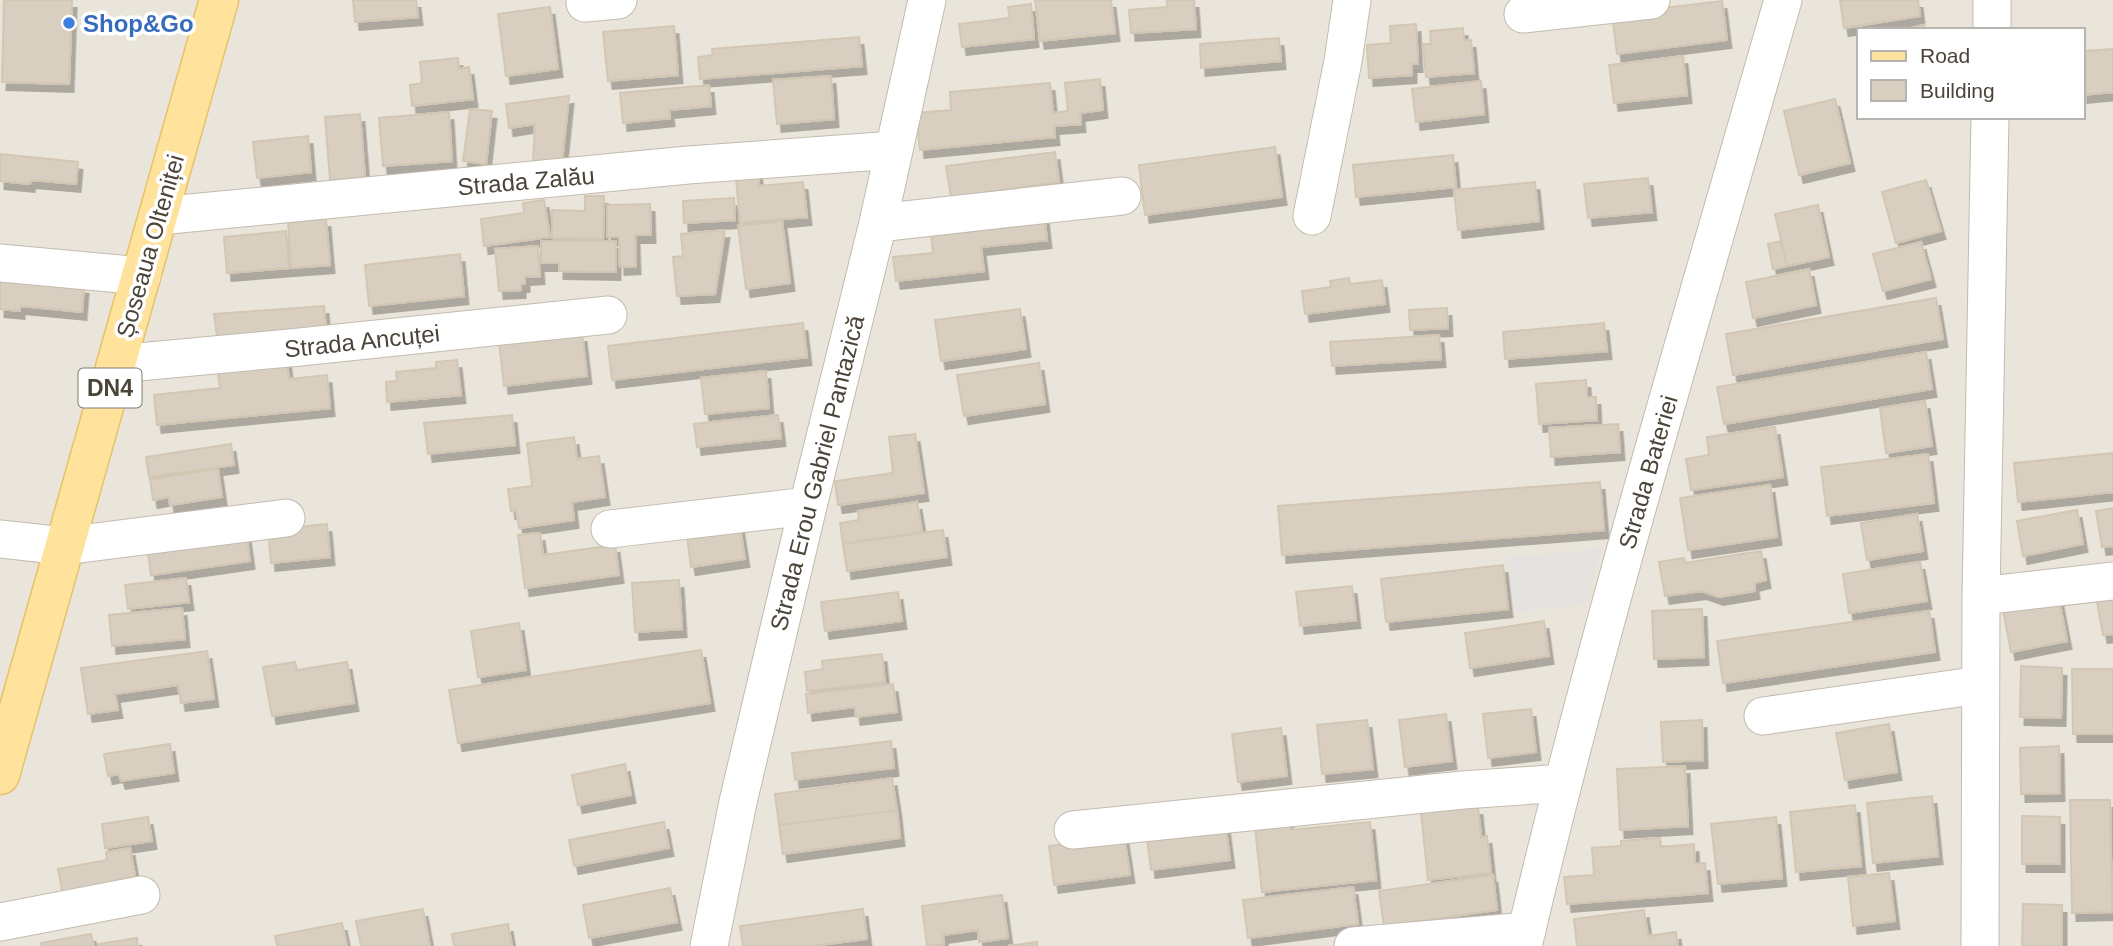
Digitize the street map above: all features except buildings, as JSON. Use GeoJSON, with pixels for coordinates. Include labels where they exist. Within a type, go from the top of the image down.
{"type":"FeatureCollection","features":[{"type":"Feature","properties":{"kind":"main road","name":"Șoseaua Olteniței"},"geometry":{"type":"LineString","coordinates":[[0,775],[219,0]]}},
{"type":"Feature","properties":{"kind":"street","name":"Strada Erou Gabriel Pantazică"},"geometry":{"type":"LineString","coordinates":[[709,946],[738,802],[878,223],[927,0]]}},
{"type":"Feature","properties":{"kind":"street"},"geometry":{"type":"LineString","coordinates":[[1312,216],[1343,61],[1352,0]]}},
{"type":"Feature","properties":{"kind":"street"},"geometry":{"type":"LineString","coordinates":[[1523,14],[1651,0]]}},
{"type":"Feature","properties":{"kind":"street","name":"Strada Bateriei"},"geometry":{"type":"LineString","coordinates":[[1525,939],[1563,783],[1623,561],[1783,0]]}},
{"type":"Feature","properties":{"kind":"street"},"geometry":{"type":"LineString","coordinates":[[1992,0],[1992,28]]}},
{"type":"Feature","properties":{"kind":"street"},"geometry":{"type":"LineString","coordinates":[[1979,946],[1981,596],[1990,119]]}},
{"type":"Feature","properties":{"kind":"street","name":"Strada Zalău"},"geometry":{"type":"LineString","coordinates":[[159,216],[894,149]]}},
{"type":"Feature","properties":{"kind":"street"},"geometry":{"type":"LineString","coordinates":[[878,223],[1122,196]]}},
{"type":"Feature","properties":{"kind":"street"},"geometry":{"type":"LineString","coordinates":[[0,263],[142,276]]}},
{"type":"Feature","properties":{"kind":"street","name":"Strada Ancuței"},"geometry":{"type":"LineString","coordinates":[[117,364],[608,316]]}},
{"type":"Feature","properties":{"kind":"street"},"geometry":{"type":"LineString","coordinates":[[610,529],[808,506]]}},
{"type":"Feature","properties":{"kind":"street"},"geometry":{"type":"LineString","coordinates":[[0,540],[64,546],[286,518]]}},
{"type":"Feature","properties":{"kind":"street"},"geometry":{"type":"LineString","coordinates":[[1981,596],[2113,582]]}},
{"type":"Feature","properties":{"kind":"street"},"geometry":{"type":"LineString","coordinates":[[1763,716],[1980,685]]}},
{"type":"Feature","properties":{"kind":"street"},"geometry":{"type":"LineString","coordinates":[[1073,830],[1463,790],[1563,783]]}},
{"type":"Feature","properties":{"kind":"street"},"geometry":{"type":"LineString","coordinates":[[0,922],[141,895]]}},
{"type":"Feature","properties":{"kind":"street"},"geometry":{"type":"LineString","coordinates":[[1353,946],[1525,939]]}},
{"type":"Feature","properties":{"kind":"shaded area"},"geometry":{"type":"Polygon","coordinates":[[[0,0],[2113,0],[2113,946],[0,946],[0,0]]]}},
{"type":"Feature","properties":{"kind":"shaded area"},"geometry":{"type":"Polygon","coordinates":[[[1602,548],[1585,605],[1513,612],[1507,558],[1602,548]]]}},
{"type":"Feature","properties":{"kind":"place","name":"Shop&Go"},"geometry":{"type":"Point","coordinates":[69,23]}}]}
